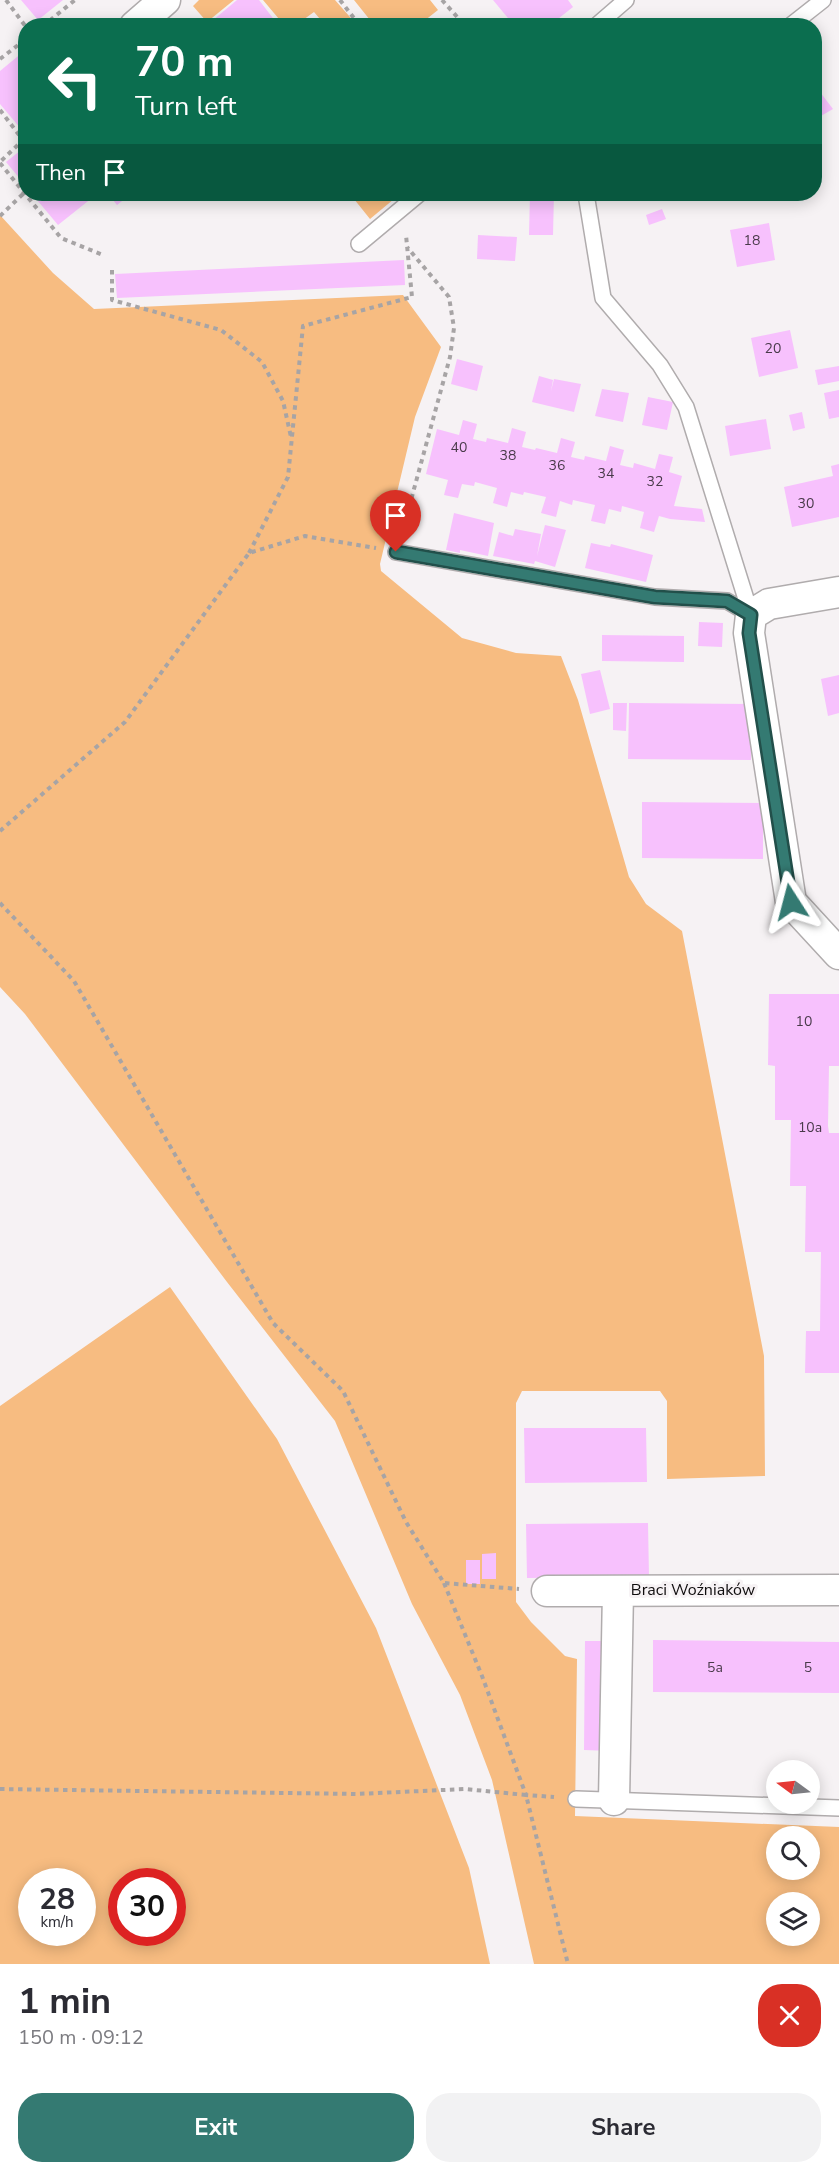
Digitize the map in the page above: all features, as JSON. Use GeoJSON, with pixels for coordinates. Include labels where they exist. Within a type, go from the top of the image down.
{"type":"FeatureCollection","features":[{"type":"Feature","properties":{"kind":"street"},"geometry":{"type":"LineString","coordinates":[[144,18],[165,0]]}},
{"type":"Feature","properties":{"kind":"street"},"geometry":{"type":"LineString","coordinates":[[839,592],[769,604],[751,615],[749,633],[791,902],[839,954]]}},
{"type":"Feature","properties":{"kind":"street","name":"Braci Woźniaków"},"geometry":{"type":"LineString","coordinates":[[547,1591],[839,1590]]}},
{"type":"Feature","properties":{"kind":"street"},"geometry":{"type":"LineString","coordinates":[[614,1800],[618,1591]]}},
{"type":"Feature","properties":{"kind":"lane"},"geometry":{"type":"LineString","coordinates":[[605,18],[626,0]]}},
{"type":"Feature","properties":{"kind":"lane"},"geometry":{"type":"LineString","coordinates":[[800,18],[823,0]]}},
{"type":"Feature","properties":{"kind":"lane"},"geometry":{"type":"LineString","coordinates":[[359,244],[410,201]]}},
{"type":"Feature","properties":{"kind":"lane"},"geometry":{"type":"LineString","coordinates":[[587,201],[603,298],[660,365],[686,407],[751,615]]}},
{"type":"Feature","properties":{"kind":"lane"},"geometry":{"type":"LineString","coordinates":[[396,552],[655,597],[727,601],[751,615]]}},
{"type":"Feature","properties":{"kind":"lane"},"geometry":{"type":"LineString","coordinates":[[576,1798],[839,1808]]}},
{"type":"Feature","properties":{"kind":"path"},"geometry":{"type":"LineString","coordinates":[[6,0],[19,18]]}},
{"type":"Feature","properties":{"kind":"path"},"geometry":{"type":"LineString","coordinates":[[53,18],[75,0]]}},
{"type":"Feature","properties":{"kind":"path"},"geometry":{"type":"LineString","coordinates":[[340,0],[354,18]]}},
{"type":"Feature","properties":{"kind":"path"},"geometry":{"type":"LineString","coordinates":[[442,0],[458,18]]}},
{"type":"Feature","properties":{"kind":"path"},"geometry":{"type":"LineString","coordinates":[[0,59],[18,45]]}},
{"type":"Feature","properties":{"kind":"path"},"geometry":{"type":"LineString","coordinates":[[0,110],[18,133]]}},
{"type":"Feature","properties":{"kind":"path"},"geometry":{"type":"LineString","coordinates":[[18,145],[0,162],[18,185]]}},
{"type":"Feature","properties":{"kind":"path"},"geometry":{"type":"LineString","coordinates":[[0,216],[18,199]]}},
{"type":"Feature","properties":{"kind":"path"},"geometry":{"type":"LineString","coordinates":[[31,201],[61,238],[103,255]]}},
{"type":"Feature","properties":{"kind":"path"},"geometry":{"type":"LineString","coordinates":[[0,831],[124,722],[249,553],[288,477],[303,326],[412,297],[403,207]]}},
{"type":"Feature","properties":{"kind":"path"},"geometry":{"type":"LineString","coordinates":[[249,553],[305,536],[396,552],[450,357],[454,328],[449,297],[407,247]]}},
{"type":"Feature","properties":{"kind":"path"},"geometry":{"type":"LineString","coordinates":[[112,270],[112,300],[220,330],[262,362],[283,401],[291,441]]}},
{"type":"Feature","properties":{"kind":"path"},"geometry":{"type":"LineString","coordinates":[[0,903],[74,981],[273,1323],[343,1391],[406,1522],[444,1582],[482,1676],[526,1795],[568,1964]]}},
{"type":"Feature","properties":{"kind":"path"},"geometry":{"type":"LineString","coordinates":[[444,1582],[547,1591]]}},
{"type":"Feature","properties":{"kind":"path"},"geometry":{"type":"LineString","coordinates":[[0,1789],[356,1794],[465,1789],[576,1798]]}},
{"type":"Feature","properties":{"kind":"shaded area"},"geometry":{"type":"Polygon","coordinates":[[[199,0],[234,0],[212,18],[204,18],[193,6],[199,0]]]}},
{"type":"Feature","properties":{"kind":"shaded area"},"geometry":{"type":"Polygon","coordinates":[[[263,0],[335,0],[351,18],[319,18],[314,12],[306,18],[278,18],[263,0]]]}},
{"type":"Feature","properties":{"kind":"shaded area"},"geometry":{"type":"Polygon","coordinates":[[[354,0],[430,0],[438,10],[428,18],[368,18],[354,0]]]}},
{"type":"Feature","properties":{"kind":"shaded area"},"geometry":{"type":"Polygon","coordinates":[[[356,201],[392,201],[370,219],[356,201]]]}},
{"type":"Feature","properties":{"kind":"shaded area"},"geometry":{"type":"Polygon","coordinates":[[[0,215],[53,273],[94,309],[403,295],[441,347],[415,417],[380,564],[381,571],[462,638],[516,653],[561,656],[578,700],[629,877],[646,904],[682,931],[764,1356],[765,1476],[667,1479],[667,1401],[660,1391],[522,1391],[516,1403],[516,1602],[531,1622],[565,1656],[577,1659],[575,1816],[815,1826],[766,1826],[766,1880],[820,1880],[820,1826],[839,1827],[839,1964],[534,1964],[492,1780],[460,1695],[412,1604],[335,1421],[25,1014],[0,987],[0,215]]]}},
{"type":"Feature","properties":{"kind":"shaded area"},"geometry":{"type":"Polygon","coordinates":[[[170,1287],[277,1439],[376,1628],[469,1868],[490,1964],[0,1964],[0,1406],[170,1287]]]}},
{"type":"Feature","properties":{"kind":"building"},"geometry":{"type":"Polygon","coordinates":[[[21,0],[63,0],[40,18],[36,18],[21,0]]]}},
{"type":"Feature","properties":{"kind":"building"},"geometry":{"type":"Polygon","coordinates":[[[237,0],[259,0],[273,18],[216,18],[237,0]]]}},
{"type":"Feature","properties":{"kind":"building"},"geometry":{"type":"Polygon","coordinates":[[[493,0],[568,0],[573,7],[559,18],[508,18],[493,0]]]}},
{"type":"Feature","properties":{"kind":"building"},"geometry":{"type":"Polygon","coordinates":[[[18,56],[18,125],[0,104],[0,71],[18,56]]]}},
{"type":"Feature","properties":{"kind":"building"},"geometry":{"type":"Polygon","coordinates":[[[822,95],[833,109],[822,115],[822,95]]]}},
{"type":"Feature","properties":{"kind":"building"},"geometry":{"type":"Polygon","coordinates":[[[18,152],[18,176],[6,162],[18,152]]]}},
{"type":"Feature","properties":{"kind":"building"},"geometry":{"type":"Polygon","coordinates":[[[38,201],[88,201],[58,225],[38,201]]]}},
{"type":"Feature","properties":{"kind":"building"},"geometry":{"type":"Polygon","coordinates":[[[530,201],[554,201],[553,235],[529,235],[530,201]]]}},
{"type":"Feature","properties":{"kind":"building"},"geometry":{"type":"Polygon","coordinates":[[[662,209],[666,219],[649,225],[646,215],[662,209]]]}},
{"type":"Feature","properties":{"kind":"building"},"geometry":{"type":"Polygon","coordinates":[[[769,223],[775,260],[737,267],[730,230],[769,223]]]}},
{"type":"Feature","properties":{"kind":"building"},"geometry":{"type":"Polygon","coordinates":[[[478,235],[517,237],[515,261],[477,259],[478,235]]]}},
{"type":"Feature","properties":{"kind":"building"},"geometry":{"type":"Polygon","coordinates":[[[404,260],[405,285],[117,298],[115,274],[404,260]]]}},
{"type":"Feature","properties":{"kind":"building"},"geometry":{"type":"Polygon","coordinates":[[[790,330],[798,368],[759,377],[751,338],[790,330]]]}},
{"type":"Feature","properties":{"kind":"building"},"geometry":{"type":"Polygon","coordinates":[[[457,359],[483,366],[477,391],[451,384],[457,359]]]}},
{"type":"Feature","properties":{"kind":"building"},"geometry":{"type":"Polygon","coordinates":[[[839,366],[839,381],[818,385],[815,370],[839,366]]]}},
{"type":"Feature","properties":{"kind":"building"},"geometry":{"type":"Polygon","coordinates":[[[539,376],[553,380],[551,391],[554,379],[581,384],[574,412],[532,402],[539,376]]]}},
{"type":"Feature","properties":{"kind":"building"},"geometry":{"type":"Polygon","coordinates":[[[602,389],[629,393],[623,422],[595,416],[602,389]]]}},
{"type":"Feature","properties":{"kind":"building"},"geometry":{"type":"Polygon","coordinates":[[[839,390],[839,417],[829,419],[824,393],[839,390]]]}},
{"type":"Feature","properties":{"kind":"building"},"geometry":{"type":"Polygon","coordinates":[[[648,397],[673,402],[667,430],[642,425],[648,397]]]}},
{"type":"Feature","properties":{"kind":"building"},"geometry":{"type":"Polygon","coordinates":[[[802,412],[805,428],[793,431],[789,415],[802,412]]]}},
{"type":"Feature","properties":{"kind":"building"},"geometry":{"type":"Polygon","coordinates":[[[766,419],[771,449],[730,456],[725,426],[766,419]]]}},
{"type":"Feature","properties":{"kind":"building"},"geometry":{"type":"Polygon","coordinates":[[[463,420],[477,424],[473,439],[486,442],[487,438],[508,443],[512,428],[526,432],[522,447],[557,453],[561,438],[575,442],[571,457],[584,460],[585,456],[606,461],[610,446],[624,450],[620,465],[633,468],[634,463],[655,469],[659,454],[673,457],[669,472],[682,476],[674,506],[702,509],[705,522],[659,516],[654,532],[640,528],[644,512],[622,506],[621,512],[609,509],[605,524],[591,521],[595,505],[573,500],[572,505],[560,501],[556,517],[541,513],[546,497],[524,492],[523,495],[511,492],[507,507],[493,503],[497,488],[475,482],[474,486],[462,484],[458,498],[444,495],[448,480],[426,474],[437,429],[459,435],[463,420]]]}},
{"type":"Feature","properties":{"kind":"building"},"geometry":{"type":"Polygon","coordinates":[[[839,464],[839,517],[792,527],[784,487],[833,476],[831,466],[839,464]]]}},
{"type":"Feature","properties":{"kind":"building"},"geometry":{"type":"Polygon","coordinates":[[[454,513],[494,523],[488,556],[460,550],[460,553],[446,550],[454,513]]]}},
{"type":"Feature","properties":{"kind":"building"},"geometry":{"type":"Polygon","coordinates":[[[545,525],[566,530],[555,567],[535,561],[534,564],[493,556],[499,532],[513,536],[515,529],[541,534],[537,556],[545,525]]]}},
{"type":"Feature","properties":{"kind":"building"},"geometry":{"type":"Polygon","coordinates":[[[591,543],[610,547],[611,544],[653,555],[646,582],[585,568],[591,543]]]}},
{"type":"Feature","properties":{"kind":"building"},"geometry":{"type":"Polygon","coordinates":[[[699,622],[723,623],[722,647],[698,646],[699,622]]]}},
{"type":"Feature","properties":{"kind":"building"},"geometry":{"type":"Polygon","coordinates":[[[602,635],[684,636],[684,662],[602,661],[602,635]]]}},
{"type":"Feature","properties":{"kind":"building"},"geometry":{"type":"Polygon","coordinates":[[[600,670],[610,709],[590,714],[581,674],[600,670]]]}},
{"type":"Feature","properties":{"kind":"building"},"geometry":{"type":"Polygon","coordinates":[[[839,675],[839,713],[828,716],[821,679],[839,675]]]}},
{"type":"Feature","properties":{"kind":"building"},"geometry":{"type":"Polygon","coordinates":[[[613,703],[627,703],[626,731],[613,730],[613,703]]]}},
{"type":"Feature","properties":{"kind":"building"},"geometry":{"type":"Polygon","coordinates":[[[629,703],[751,704],[751,760],[628,759],[629,703]]]}},
{"type":"Feature","properties":{"kind":"building"},"geometry":{"type":"Polygon","coordinates":[[[642,802],[763,803],[763,859],[642,858],[642,802]]]}},
{"type":"Feature","properties":{"kind":"building"},"geometry":{"type":"Polygon","coordinates":[[[769,994],[839,994],[839,1066],[829,1066],[828,1126],[829,1133],[839,1133],[839,1373],[805,1373],[806,1331],[820,1331],[821,1252],[805,1252],[806,1186],[790,1186],[791,1120],[775,1120],[775,1066],[768,1065],[769,994]]]}},
{"type":"Feature","properties":{"kind":"building"},"geometry":{"type":"Polygon","coordinates":[[[524,1428],[646,1428],[647,1482],[525,1483],[524,1428]]]}},
{"type":"Feature","properties":{"kind":"building"},"geometry":{"type":"Polygon","coordinates":[[[648,1523],[649,1577],[527,1578],[526,1524],[648,1523]]]}},
{"type":"Feature","properties":{"kind":"building"},"geometry":{"type":"Polygon","coordinates":[[[496,1553],[496,1579],[482,1579],[482,1554],[496,1553]]]}},
{"type":"Feature","properties":{"kind":"building"},"geometry":{"type":"Polygon","coordinates":[[[466,1560],[480,1560],[480,1584],[466,1584],[466,1560]]]}},
{"type":"Feature","properties":{"kind":"building"},"geometry":{"type":"Polygon","coordinates":[[[653,1640],[839,1642],[839,1693],[653,1692],[653,1640]]]}},
{"type":"Feature","properties":{"kind":"building"},"geometry":{"type":"Polygon","coordinates":[[[585,1641],[612,1641],[611,1751],[584,1750],[585,1641]]]}},
{"type":"Feature","properties":{"kind":"route"},"geometry":{"type":"LineString","coordinates":[[396,552],[655,597],[727,601],[751,615],[749,633],[791,902]]}}]}
